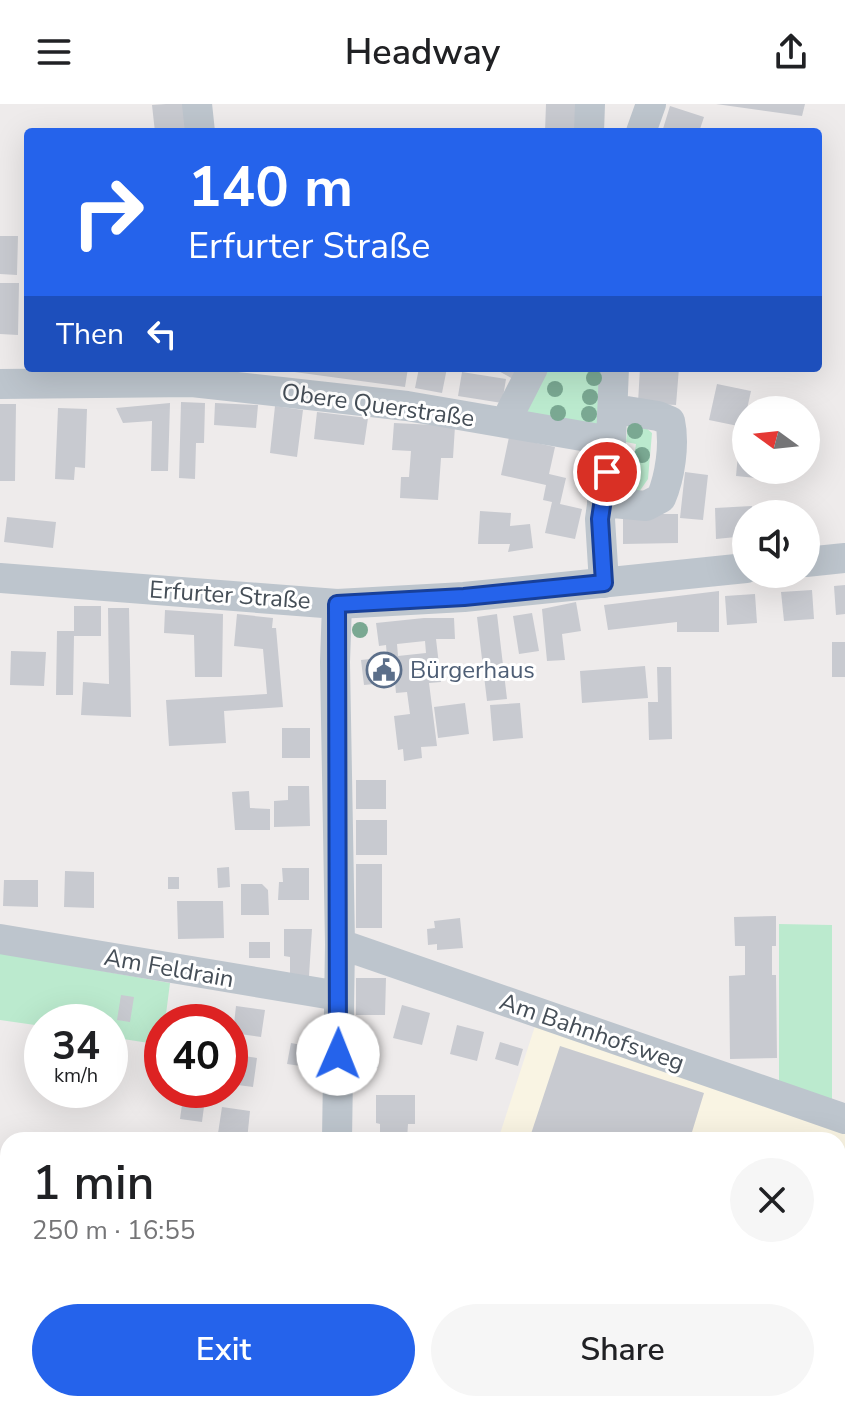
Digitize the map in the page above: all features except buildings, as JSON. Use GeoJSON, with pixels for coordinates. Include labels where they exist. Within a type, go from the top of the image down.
{"type":"FeatureCollection","features":[{"type":"Feature","properties":{"kind":"street"},"geometry":{"type":"LineString","coordinates":[[197,104],[200,128]]}},
{"type":"Feature","properties":{"kind":"street"},"geometry":{"type":"LineString","coordinates":[[589,128],[590,104]]}},
{"type":"Feature","properties":{"kind":"street"},"geometry":{"type":"LineString","coordinates":[[642,128],[651,104]]}},
{"type":"Feature","properties":{"kind":"street"},"geometry":{"type":"LineString","coordinates":[[505,423],[531,372]]}},
{"type":"Feature","properties":{"kind":"street"},"geometry":{"type":"LineString","coordinates":[[604,583],[600,519],[611,441],[614,372]]}},
{"type":"Feature","properties":{"kind":"street","name":"Obere Querstraße"},"geometry":{"type":"LineString","coordinates":[[0,384],[192,375],[407,406],[611,441]]}},
{"type":"Feature","properties":{"kind":"street"},"geometry":{"type":"LineString","coordinates":[[602,502],[646,506],[661,498],[673,434],[670,421],[614,409]]}},
{"type":"Feature","properties":{"kind":"street"},"geometry":{"type":"LineString","coordinates":[[820,561],[845,558]]}},
{"type":"Feature","properties":{"kind":"street","name":"Erfurter Straße"},"geometry":{"type":"LineString","coordinates":[[0,578],[337,604],[464,597],[732,569]]}},
{"type":"Feature","properties":{"kind":"street"},"geometry":{"type":"LineString","coordinates":[[337,604],[345,740],[337,1132]]}},
{"type":"Feature","properties":{"kind":"street","name":"Am Feldrain"},"geometry":{"type":"LineString","coordinates":[[0,939],[339,996]]}},
{"type":"Feature","properties":{"kind":"street","name":"Am Bahnhofsweg"},"geometry":{"type":"LineString","coordinates":[[340,944],[845,1119]]}},
{"type":"Feature","properties":{"kind":"shaded area"},"geometry":{"type":"Polygon","coordinates":[[[536,1023],[845,1131],[845,1132],[501,1132],[536,1023]]]}},
{"type":"Feature","properties":{"kind":"green space"},"geometry":{"type":"Polygon","coordinates":[[[543,372],[600,372],[604,413],[597,426],[526,415],[543,372]]]}},
{"type":"Feature","properties":{"kind":"green space"},"geometry":{"type":"Polygon","coordinates":[[[628,425],[645,427],[652,433],[648,479],[639,492],[618,493],[621,475],[631,476],[636,444],[626,442],[628,425]]]}},
{"type":"Feature","properties":{"kind":"green space"},"geometry":{"type":"Polygon","coordinates":[[[779,924],[832,925],[832,1105],[779,1087],[779,924]]]}},
{"type":"Feature","properties":{"kind":"green space"},"geometry":{"type":"Polygon","coordinates":[[[0,953],[170,983],[167,1004],[144,1004],[144,1042],[128,1040],[128,1004],[24,1004],[24,1023],[0,1020],[0,953]]]}},
{"type":"Feature","properties":{"kind":"place","name":"Bürgerhaus"},"geometry":{"type":"Point","coordinates":[384,670]}},
{"type":"Feature","properties":{"kind":"route"},"geometry":{"type":"LineString","coordinates":[[338,1054],[337,604],[464,597],[604,583],[600,519],[607,472]]}}]}
